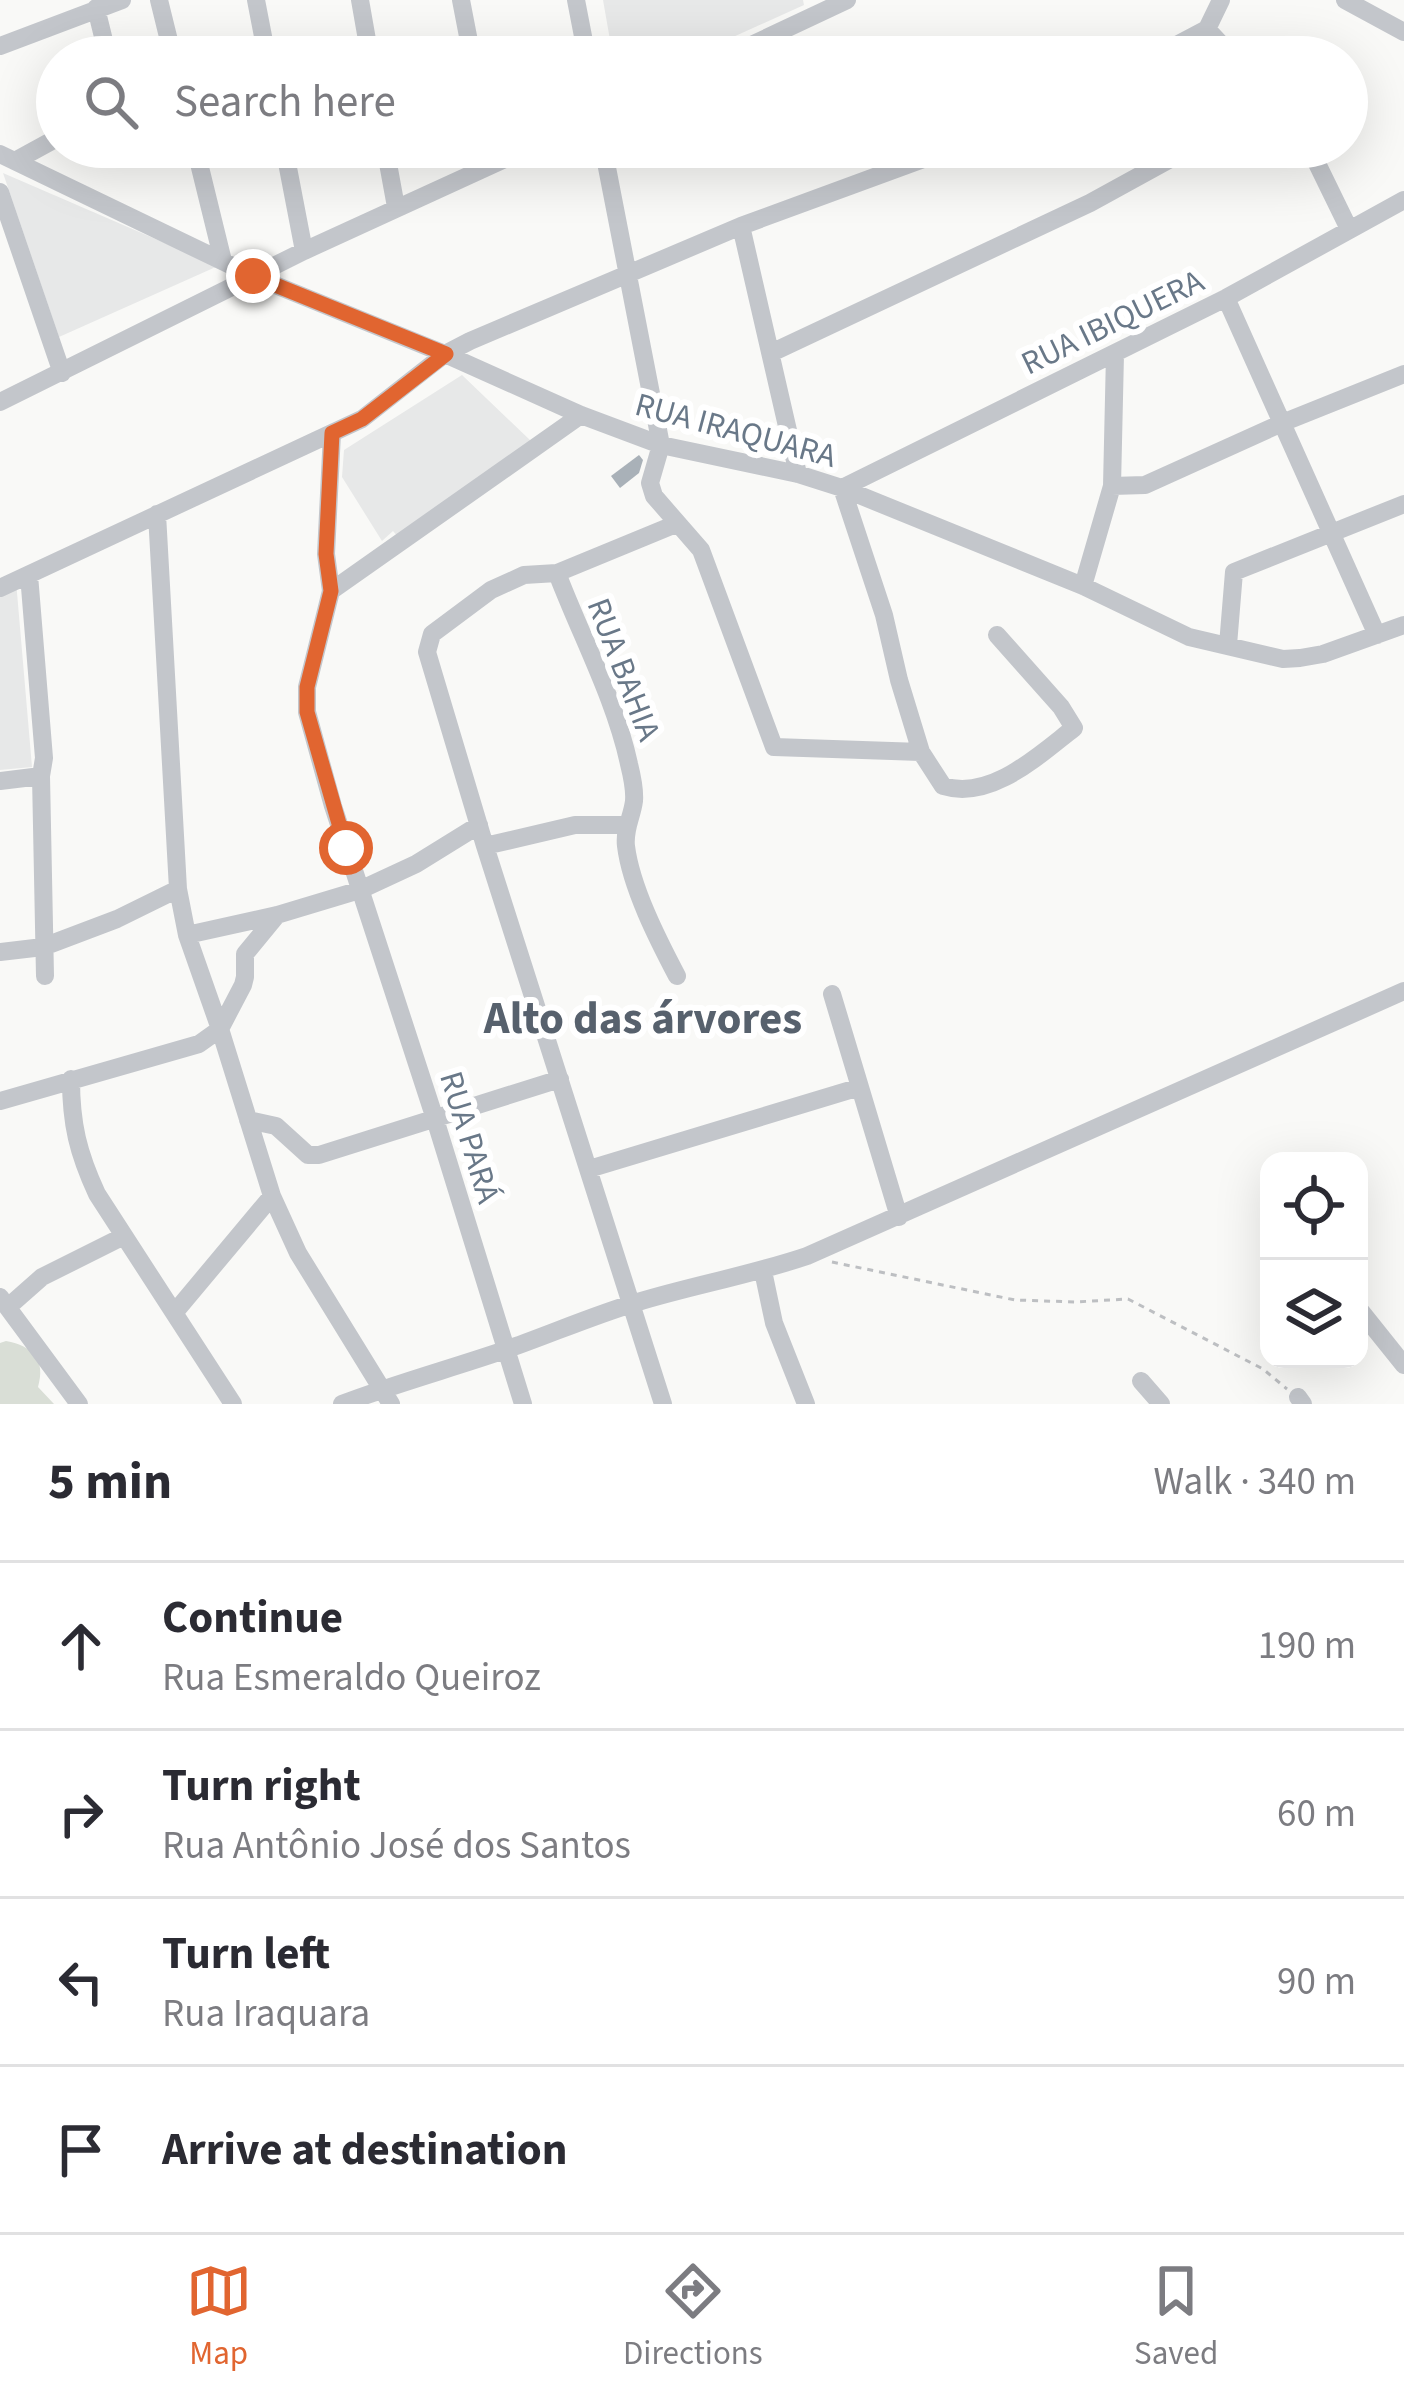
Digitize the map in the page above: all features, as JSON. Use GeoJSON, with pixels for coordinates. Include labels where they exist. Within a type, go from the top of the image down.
{"type":"FeatureCollection","features":[{"type":"Feature","properties":{"kind":"street"},"geometry":{"type":"LineString","coordinates":[[0,46],[65,10],[122,0]]}},
{"type":"Feature","properties":{"kind":"street"},"geometry":{"type":"LineString","coordinates":[[159,0],[168,36]]}},
{"type":"Feature","properties":{"kind":"street"},"geometry":{"type":"LineString","coordinates":[[256,0],[263,36]]}},
{"type":"Feature","properties":{"kind":"street"},"geometry":{"type":"LineString","coordinates":[[360,0],[366,36]]}},
{"type":"Feature","properties":{"kind":"street"},"geometry":{"type":"LineString","coordinates":[[461,0],[468,36]]}},
{"type":"Feature","properties":{"kind":"street"},"geometry":{"type":"LineString","coordinates":[[576,0],[582,36]]}},
{"type":"Feature","properties":{"kind":"street"},"geometry":{"type":"LineString","coordinates":[[763,36],[809,9],[847,0]]}},
{"type":"Feature","properties":{"kind":"street"},"geometry":{"type":"LineString","coordinates":[[1194,36],[1207,29],[1221,0]]}},
{"type":"Feature","properties":{"kind":"street"},"geometry":{"type":"LineString","coordinates":[[1345,0],[1404,32]]}},
{"type":"Feature","properties":{"kind":"street"},"geometry":{"type":"LineString","coordinates":[[95,8],[102,36]]}},
{"type":"Feature","properties":{"kind":"street"},"geometry":{"type":"LineString","coordinates":[[1207,29],[1214,36]]}},
{"type":"Feature","properties":{"kind":"street"},"geometry":{"type":"LineString","coordinates":[[7,158],[36,146]]}},
{"type":"Feature","properties":{"kind":"street","name":"RUA IRAQUARA"},"geometry":{"type":"LineString","coordinates":[[7,158],[253,276],[446,354],[580,415],[661,445],[842,488],[1083,586],[1189,637],[1283,659],[1323,654],[1404,625]]}},
{"type":"Feature","properties":{"kind":"street"},"geometry":{"type":"LineString","coordinates":[[200,168],[223,261]]}},
{"type":"Feature","properties":{"kind":"street"},"geometry":{"type":"LineString","coordinates":[[288,168],[304,251]]}},
{"type":"Feature","properties":{"kind":"street"},"geometry":{"type":"LineString","coordinates":[[390,168],[396,207]]}},
{"type":"Feature","properties":{"kind":"street"},"geometry":{"type":"LineString","coordinates":[[0,402],[468,168]]}},
{"type":"Feature","properties":{"kind":"street"},"geometry":{"type":"LineString","coordinates":[[607,168],[661,445],[650,483],[654,496],[701,550],[774,747],[921,752]]}},
{"type":"Feature","properties":{"kind":"street"},"geometry":{"type":"LineString","coordinates":[[0,588],[362,419],[446,354],[521,318],[741,226],[899,168]]}},
{"type":"Feature","properties":{"kind":"street"},"geometry":{"type":"LineString","coordinates":[[771,353],[1090,203],[1154,168]]}},
{"type":"Feature","properties":{"kind":"street"},"geometry":{"type":"LineString","coordinates":[[1319,168],[1348,229]]}},
{"type":"Feature","properties":{"kind":"street"},"geometry":{"type":"LineString","coordinates":[[0,192],[62,373]]}},
{"type":"Feature","properties":{"kind":"street","name":"RUA IBIQUERA"},"geometry":{"type":"LineString","coordinates":[[842,488],[1226,298],[1404,200]]}},
{"type":"Feature","properties":{"kind":"street"},"geometry":{"type":"LineString","coordinates":[[741,226],[798,474]]}},
{"type":"Feature","properties":{"kind":"street"},"geometry":{"type":"LineString","coordinates":[[1226,298],[1377,635]]}},
{"type":"Feature","properties":{"kind":"street"},"geometry":{"type":"LineString","coordinates":[[1083,586],[1112,487],[1114,354]]}},
{"type":"Feature","properties":{"kind":"street"},"geometry":{"type":"LineString","coordinates":[[1112,487],[1145,485],[1404,374]]}},
{"type":"Feature","properties":{"kind":"street"},"geometry":{"type":"LineString","coordinates":[[331,591],[580,415]]}},
{"type":"Feature","properties":{"kind":"street","name":"RUA PARÁ"},"geometry":{"type":"LineString","coordinates":[[332,433],[326,554],[331,591],[307,687],[307,712],[523,1404]]}},
{"type":"Feature","properties":{"kind":"street"},"geometry":{"type":"LineString","coordinates":[[842,488],[884,615],[921,752],[943,786],[956,790],[993,782],[1025,766],[1074,728],[997,635]]}},
{"type":"Feature","properties":{"kind":"street"},"geometry":{"type":"LineString","coordinates":[[1228,645],[1234,572],[1404,504]]}},
{"type":"Feature","properties":{"kind":"street"},"geometry":{"type":"LineString","coordinates":[[157,514],[178,890],[187,934],[272,1196],[298,1253],[386,1396]]}},
{"type":"Feature","properties":{"kind":"street","name":"RUA BAHIA"},"geometry":{"type":"LineString","coordinates":[[676,524],[557,573],[625,746],[634,803],[626,824],[626,849],[634,879],[677,976]]}},
{"type":"Feature","properties":{"kind":"street"},"geometry":{"type":"LineString","coordinates":[[557,573],[512,578],[491,590],[432,634],[427,652],[663,1404]]}},
{"type":"Feature","properties":{"kind":"street"},"geometry":{"type":"LineString","coordinates":[[29,575],[44,758],[45,976]]}},
{"type":"Feature","properties":{"kind":"street"},"geometry":{"type":"LineString","coordinates":[[0,781],[41,776]]}},
{"type":"Feature","properties":{"kind":"street"},"geometry":{"type":"LineString","coordinates":[[485,847],[575,825],[626,824]]}},
{"type":"Feature","properties":{"kind":"street"},"geometry":{"type":"LineString","coordinates":[[187,934],[277,915],[360,890],[416,864],[479,825]]}},
{"type":"Feature","properties":{"kind":"street"},"geometry":{"type":"LineString","coordinates":[[0,952],[43,947],[178,890]]}},
{"type":"Feature","properties":{"kind":"street"},"geometry":{"type":"LineString","coordinates":[[0,1101],[200,1044],[220,1029],[243,985],[245,954],[277,915]]}},
{"type":"Feature","properties":{"kind":"street"},"geometry":{"type":"LineString","coordinates":[[342,1404],[386,1396],[632,1304],[807,1256],[1404,991]]}},
{"type":"Feature","properties":{"kind":"street"},"geometry":{"type":"LineString","coordinates":[[832,994],[899,1217]]}},
{"type":"Feature","properties":{"kind":"street"},"geometry":{"type":"LineString","coordinates":[[71,1079],[80,1158],[97,1194],[233,1404]]}},
{"type":"Feature","properties":{"kind":"street"},"geometry":{"type":"LineString","coordinates":[[248,1120],[276,1126],[308,1155],[320,1155],[560,1079]]}},
{"type":"Feature","properties":{"kind":"street"},"geometry":{"type":"LineString","coordinates":[[589,1169],[860,1088]]}},
{"type":"Feature","properties":{"kind":"street"},"geometry":{"type":"LineString","coordinates":[[175,1312],[272,1196]]}},
{"type":"Feature","properties":{"kind":"street"},"geometry":{"type":"LineString","coordinates":[[79,1404],[4,1302],[124,1236]]}},
{"type":"Feature","properties":{"kind":"street"},"geometry":{"type":"LineString","coordinates":[[763,1271],[774,1324],[806,1404]]}},
{"type":"Feature","properties":{"kind":"street"},"geometry":{"type":"LineString","coordinates":[[1368,1320],[1404,1365]]}},
{"type":"Feature","properties":{"kind":"street"},"geometry":{"type":"LineString","coordinates":[[1141,1381],[1160,1404]]}},
{"type":"Feature","properties":{"kind":"path"},"geometry":{"type":"LineString","coordinates":[[807,1256],[1015,1300],[1128,1299],[1263,1370],[1300,1401]]}},
{"type":"Feature","properties":{"kind":"shaded area"},"geometry":{"type":"Polygon","coordinates":[[[603,0],[803,0],[804,5],[735,36],[609,36],[603,0]]]}},
{"type":"Feature","properties":{"kind":"shaded area"},"geometry":{"type":"Polygon","coordinates":[[[3,173],[218,266],[59,337],[3,173]]]}},
{"type":"Feature","properties":{"kind":"shaded area"},"geometry":{"type":"Polygon","coordinates":[[[462,375],[531,441],[398,537],[393,531],[382,541],[342,477],[344,450],[462,375]]]}},
{"type":"Feature","properties":{"kind":"shaded area"},"geometry":{"type":"Polygon","coordinates":[[[16,581],[32,767],[0,770],[0,589],[16,581]]]}},
{"type":"Feature","properties":{"kind":"shaded area"},"geometry":{"type":"Polygon","coordinates":[[[0,1343],[24,1346],[35,1356],[40,1369],[38,1387],[54,1404],[0,1404],[0,1343]]]}},
{"type":"Feature","properties":{"kind":"building"},"geometry":{"type":"Polygon","coordinates":[[[639,455],[643,460],[639,473],[620,488],[611,476],[639,455]]]}},
{"type":"Feature","properties":{"kind":"district","name":"Alto das árvores"},"geometry":{"type":"Point","coordinates":[643,1017]}},
{"type":"Feature","properties":{"kind":"route"},"geometry":{"type":"LineString","coordinates":[[253,276],[446,354],[362,419],[332,433],[326,554],[331,591],[307,687],[307,712],[346,848]]}}]}
